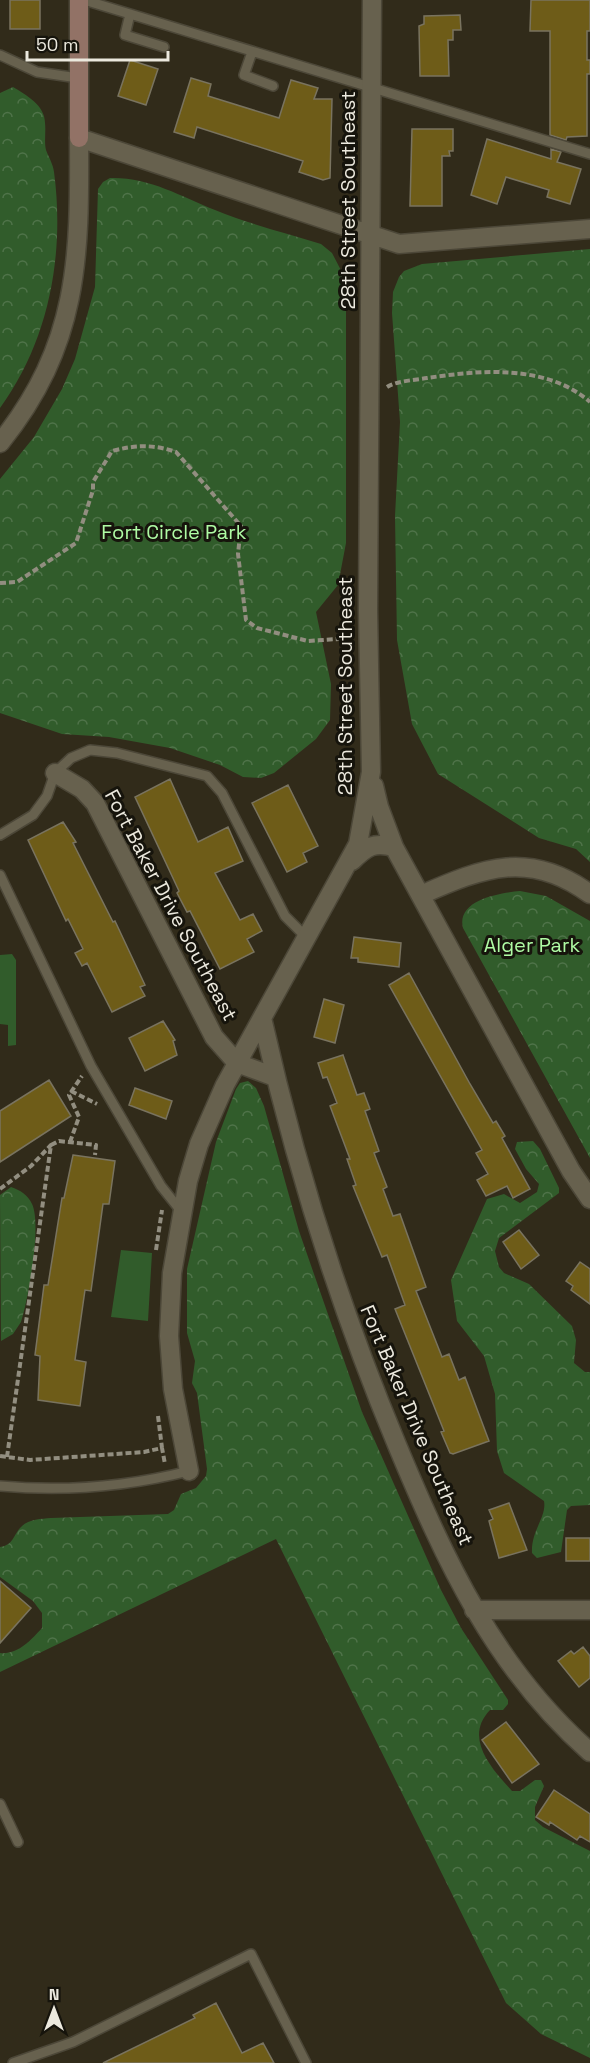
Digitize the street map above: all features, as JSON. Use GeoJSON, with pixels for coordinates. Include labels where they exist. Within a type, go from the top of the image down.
{"type":"FeatureCollection","features":[{"type":"Feature","properties":{"kind":"street"},"geometry":{"type":"LineString","coordinates":[[0,443],[40,381],[67,312],[79,238],[79,0]]}},
{"type":"Feature","properties":{"kind":"street","name":"28th Street Southeast"},"geometry":{"type":"LineString","coordinates":[[189,1471],[176,1411],[169,1347],[172,1273],[181,1211],[199,1144],[213,1109],[358,844],[371,772],[368,610],[372,0]]}},
{"type":"Feature","properties":{"kind":"street"},"geometry":{"type":"LineString","coordinates":[[79,138],[399,244],[590,229]]}},
{"type":"Feature","properties":{"kind":"street"},"geometry":{"type":"LineString","coordinates":[[371,772],[379,807],[394,847],[571,1171],[590,1199]]}},
{"type":"Feature","properties":{"kind":"street","name":"Fort Baker Drive Southeast"},"geometry":{"type":"LineString","coordinates":[[55,773],[82,789],[94,803],[214,1036],[237,1063],[275,1077]]}},
{"type":"Feature","properties":{"kind":"street"},"geometry":{"type":"LineString","coordinates":[[349,864],[367,846],[379,843],[394,847]]}},
{"type":"Feature","properties":{"kind":"street"},"geometry":{"type":"LineString","coordinates":[[421,895],[465,876],[491,868],[509,866],[554,874],[571,880],[590,894]]}},
{"type":"Feature","properties":{"kind":"street","name":"Fort Baker Drive Southeast"},"geometry":{"type":"LineString","coordinates":[[261,1018],[311,1207],[354,1339],[413,1482],[474,1610],[498,1649],[533,1695],[590,1752]]}},
{"type":"Feature","properties":{"kind":"street"},"geometry":{"type":"LineString","coordinates":[[474,1610],[590,1610]]}},
{"type":"Feature","properties":{"kind":"lane"},"geometry":{"type":"LineString","coordinates":[[84,0],[590,154]]}},
{"type":"Feature","properties":{"kind":"lane"},"geometry":{"type":"LineString","coordinates":[[130,14],[125,35],[164,46]]}},
{"type":"Feature","properties":{"kind":"lane"},"geometry":{"type":"LineString","coordinates":[[252,52],[244,75],[273,86]]}},
{"type":"Feature","properties":{"kind":"lane"},"geometry":{"type":"LineString","coordinates":[[0,55],[37,72],[78,78]]}},
{"type":"Feature","properties":{"kind":"lane"},"geometry":{"type":"LineString","coordinates":[[0,835],[33,815],[47,796],[55,773],[71,758],[90,750],[117,753],[207,776],[222,793],[285,916],[307,938]]}},
{"type":"Feature","properties":{"kind":"lane"},"geometry":{"type":"LineString","coordinates":[[0,875],[91,1066],[160,1186],[181,1211]]}},
{"type":"Feature","properties":{"kind":"lane"},"geometry":{"type":"LineString","coordinates":[[0,1486],[39,1490],[87,1489],[167,1477],[189,1471]]}},
{"type":"Feature","properties":{"kind":"lane"},"geometry":{"type":"LineString","coordinates":[[0,1804],[18,1842]]}},
{"type":"Feature","properties":{"kind":"lane"},"geometry":{"type":"LineString","coordinates":[[13,2063],[73,2042],[250,1954],[306,2063]]}},
{"type":"Feature","properties":{"kind":"path"},"geometry":{"type":"LineString","coordinates":[[385,396],[388,385],[480,370],[531,376],[556,382],[578,392],[590,402]]}},
{"type":"Feature","properties":{"kind":"path"},"geometry":{"type":"LineString","coordinates":[[0,583],[17,582],[76,543],[93,490],[93,482],[112,451],[138,445],[163,447],[176,452],[241,526],[238,554],[246,620],[257,628],[308,641],[354,638]]}},
{"type":"Feature","properties":{"kind":"path"},"geometry":{"type":"LineString","coordinates":[[70,1142],[79,1117],[69,1095],[77,1080],[91,1066]]}},
{"type":"Feature","properties":{"kind":"path"},"geometry":{"type":"LineString","coordinates":[[0,1189],[31,1166],[51,1145],[59,1141],[96,1145],[95,1155]]}},
{"type":"Feature","properties":{"kind":"path"},"geometry":{"type":"LineString","coordinates":[[7,1458],[51,1145]]}},
{"type":"Feature","properties":{"kind":"path"},"geometry":{"type":"LineString","coordinates":[[0,1456],[30,1460],[144,1452],[162,1448],[167,1477]]}},
{"type":"Feature","properties":{"kind":"green space"},"geometry":{"type":"Polygon","coordinates":[[[13,87],[34,101],[44,117],[45,147],[54,172],[57,234],[50,296],[42,326],[17,382],[0,408],[0,93],[13,87]]]}},
{"type":"Feature","properties":{"kind":"green space","name":"Fort Circle Park"},"geometry":{"type":"Polygon","coordinates":[[[110,178],[138,181],[164,188],[241,220],[321,244],[332,253],[346,280],[346,543],[338,585],[316,612],[331,684],[330,720],[316,739],[274,773],[261,778],[243,777],[220,765],[170,748],[109,737],[62,734],[0,713],[0,479],[34,437],[62,389],[75,359],[95,287],[98,189],[110,178]]]}},
{"type":"Feature","properties":{"kind":"green space"},"geometry":{"type":"Polygon","coordinates":[[[590,249],[590,862],[576,849],[539,838],[438,774],[412,724],[397,640],[395,516],[400,422],[392,313],[393,292],[399,277],[404,271],[422,264],[590,249]]]}},
{"type":"Feature","properties":{"kind":"green space","name":"Alger Park"},"geometry":{"type":"Polygon","coordinates":[[[520,891],[546,896],[590,921],[590,1158],[463,928],[463,918],[472,905],[491,896],[520,891]]]}},
{"type":"Feature","properties":{"kind":"green space"},"geometry":{"type":"Polygon","coordinates":[[[12,954],[16,960],[16,1045],[8,1046],[8,1025],[0,1024],[0,955],[12,954]]]}},
{"type":"Feature","properties":{"kind":"green space"},"geometry":{"type":"Polygon","coordinates":[[[248,1081],[256,1088],[264,1106],[299,1231],[362,1412],[441,1590],[461,1628],[508,1700],[503,1710],[490,1710],[482,1721],[479,1731],[483,1753],[512,1791],[520,1791],[535,1780],[541,1780],[544,1786],[535,1807],[535,1820],[543,1827],[590,1851],[590,2058],[541,2034],[506,2003],[276,1539],[0,1672],[0,1653],[13,1652],[29,1642],[42,1628],[42,1613],[33,1601],[0,1577],[0,1547],[11,1542],[24,1524],[51,1518],[168,1514],[174,1510],[181,1494],[196,1488],[206,1476],[197,1393],[192,1383],[195,1361],[187,1333],[187,1269],[216,1142],[236,1089],[240,1083],[248,1081]]]}},
{"type":"Feature","properties":{"kind":"green space"},"geometry":{"type":"Polygon","coordinates":[[[533,1141],[540,1149],[559,1188],[559,1193],[499,1238],[495,1251],[499,1267],[504,1273],[529,1284],[572,1326],[576,1340],[574,1363],[585,1372],[590,1372],[590,1505],[571,1506],[567,1510],[561,1552],[537,1558],[532,1553],[532,1545],[543,1513],[544,1501],[504,1473],[497,1451],[495,1394],[484,1356],[457,1321],[451,1280],[487,1199],[504,1194],[520,1203],[537,1192],[539,1184],[526,1169],[515,1149],[517,1142],[533,1141]]]}},
{"type":"Feature","properties":{"kind":"green space"},"geometry":{"type":"Polygon","coordinates":[[[11,1187],[23,1193],[32,1204],[35,1214],[35,1245],[21,1322],[13,1334],[1,1341],[0,1195],[11,1187]]]}},
{"type":"Feature","properties":{"kind":"green space"},"geometry":{"type":"Polygon","coordinates":[[[121,1250],[152,1253],[148,1321],[111,1317],[121,1250]]]}},
{"type":"Feature","properties":{"kind":"building"},"geometry":{"type":"Polygon","coordinates":[[[10,0],[40,0],[40,29],[10,29],[10,0]]]}},
{"type":"Feature","properties":{"kind":"building"},"geometry":{"type":"Polygon","coordinates":[[[531,0],[590,0],[590,31],[587,31],[587,60],[590,60],[590,74],[587,74],[587,136],[567,137],[566,140],[550,135],[550,31],[530,31],[531,0]]]}},
{"type":"Feature","properties":{"kind":"building"},"geometry":{"type":"Polygon","coordinates":[[[460,15],[461,30],[453,30],[453,40],[448,40],[449,76],[420,76],[419,26],[424,24],[424,16],[460,15]]]}},
{"type":"Feature","properties":{"kind":"building"},"geometry":{"type":"Polygon","coordinates":[[[130,60],[158,69],[146,105],[118,96],[130,60]]]}},
{"type":"Feature","properties":{"kind":"building"},"geometry":{"type":"Polygon","coordinates":[[[191,78],[211,84],[208,96],[279,118],[291,80],[318,88],[314,99],[332,99],[330,178],[323,180],[299,172],[303,161],[197,127],[194,138],[174,132],[191,78]]]}},
{"type":"Feature","properties":{"kind":"building"},"geometry":{"type":"Polygon","coordinates":[[[412,129],[453,129],[453,151],[449,151],[450,156],[442,156],[442,206],[410,206],[412,129]]]}},
{"type":"Feature","properties":{"kind":"building"},"geometry":{"type":"Polygon","coordinates":[[[487,139],[551,159],[551,149],[561,152],[557,162],[581,169],[570,204],[547,197],[549,190],[506,177],[497,204],[471,195],[487,139]]]}},
{"type":"Feature","properties":{"kind":"building"},"geometry":{"type":"Polygon","coordinates":[[[170,779],[198,842],[228,827],[243,861],[215,873],[240,920],[253,914],[262,931],[247,939],[254,952],[220,969],[190,911],[187,912],[177,893],[179,891],[135,797],[170,779]]]}},
{"type":"Feature","properties":{"kind":"building"},"geometry":{"type":"Polygon","coordinates":[[[288,785],[318,846],[303,853],[307,862],[287,872],[252,803],[288,785]]]}},
{"type":"Feature","properties":{"kind":"building"},"geometry":{"type":"Polygon","coordinates":[[[63,822],[76,842],[73,843],[113,922],[115,921],[145,985],[140,987],[145,996],[112,1012],[87,963],[82,966],[75,953],[83,949],[68,919],[66,921],[28,840],[63,822]]]}},
{"type":"Feature","properties":{"kind":"building"},"geometry":{"type":"Polygon","coordinates":[[[354,937],[401,943],[399,967],[358,962],[358,958],[351,958],[354,937]]]}},
{"type":"Feature","properties":{"kind":"building"},"geometry":{"type":"Polygon","coordinates":[[[409,973],[470,1084],[493,1123],[496,1121],[505,1136],[502,1138],[530,1189],[513,1198],[507,1186],[486,1196],[477,1180],[488,1174],[476,1153],[482,1150],[389,985],[409,973]]]}},
{"type":"Feature","properties":{"kind":"building"},"geometry":{"type":"Polygon","coordinates":[[[324,999],[344,1005],[335,1043],[314,1037],[324,999]]]}},
{"type":"Feature","properties":{"kind":"building"},"geometry":{"type":"Polygon","coordinates":[[[163,1021],[175,1040],[173,1041],[177,1055],[145,1071],[129,1038],[163,1021]]]}},
{"type":"Feature","properties":{"kind":"building"},"geometry":{"type":"Polygon","coordinates":[[[343,1055],[357,1095],[364,1093],[370,1109],[365,1111],[379,1151],[374,1153],[387,1187],[383,1189],[393,1216],[400,1214],[426,1287],[416,1291],[442,1357],[449,1354],[459,1380],[465,1377],[489,1441],[453,1454],[450,1453],[441,1432],[444,1431],[395,1309],[405,1305],[387,1255],[382,1257],[353,1186],[356,1185],[347,1159],[350,1159],[330,1106],[337,1103],[327,1077],[323,1078],[318,1063],[343,1055]]]}},
{"type":"Feature","properties":{"kind":"building"},"geometry":{"type":"Polygon","coordinates":[[[49,1080],[71,1116],[0,1162],[0,1111],[49,1080]]]}},
{"type":"Feature","properties":{"kind":"building"},"geometry":{"type":"Polygon","coordinates":[[[135,1088],[172,1101],[166,1119],[129,1105],[135,1088]]]}},
{"type":"Feature","properties":{"kind":"building"},"geometry":{"type":"Polygon","coordinates":[[[73,1155],[115,1161],[109,1204],[103,1204],[91,1291],[85,1290],[75,1360],[86,1362],[80,1406],[38,1400],[40,1356],[35,1355],[44,1285],[48,1285],[62,1198],[64,1198],[73,1155]]]}},
{"type":"Feature","properties":{"kind":"building"},"geometry":{"type":"Polygon","coordinates":[[[519,1230],[539,1255],[521,1269],[503,1242],[519,1230]]]}},
{"type":"Feature","properties":{"kind":"building"},"geometry":{"type":"Polygon","coordinates":[[[580,1262],[590,1269],[590,1304],[571,1290],[573,1286],[566,1281],[580,1262]]]}},
{"type":"Feature","properties":{"kind":"building"},"geometry":{"type":"Polygon","coordinates":[[[509,1503],[527,1550],[499,1558],[489,1521],[493,1519],[489,1510],[509,1503]]]}},
{"type":"Feature","properties":{"kind":"building"},"geometry":{"type":"Polygon","coordinates":[[[566,1538],[590,1538],[590,1561],[566,1561],[566,1538]]]}},
{"type":"Feature","properties":{"kind":"building"},"geometry":{"type":"Polygon","coordinates":[[[0,1581],[31,1608],[0,1643],[0,1581]]]}},
{"type":"Feature","properties":{"kind":"building"},"geometry":{"type":"Polygon","coordinates":[[[583,1647],[590,1656],[590,1678],[579,1687],[558,1661],[571,1651],[574,1654],[583,1647]]]}},
{"type":"Feature","properties":{"kind":"building"},"geometry":{"type":"Polygon","coordinates":[[[506,1722],[539,1764],[512,1783],[482,1740],[506,1722]]]}},
{"type":"Feature","properties":{"kind":"building"},"geometry":{"type":"Polygon","coordinates":[[[554,1790],[590,1814],[590,1842],[580,1836],[577,1840],[550,1822],[549,1825],[536,1817],[554,1790]]]}},
{"type":"Feature","properties":{"kind":"building"},"geometry":{"type":"Polygon","coordinates":[[[216,2003],[242,2053],[263,2043],[274,2063],[103,2063],[195,2018],[193,2015],[216,2003]]]}}]}
